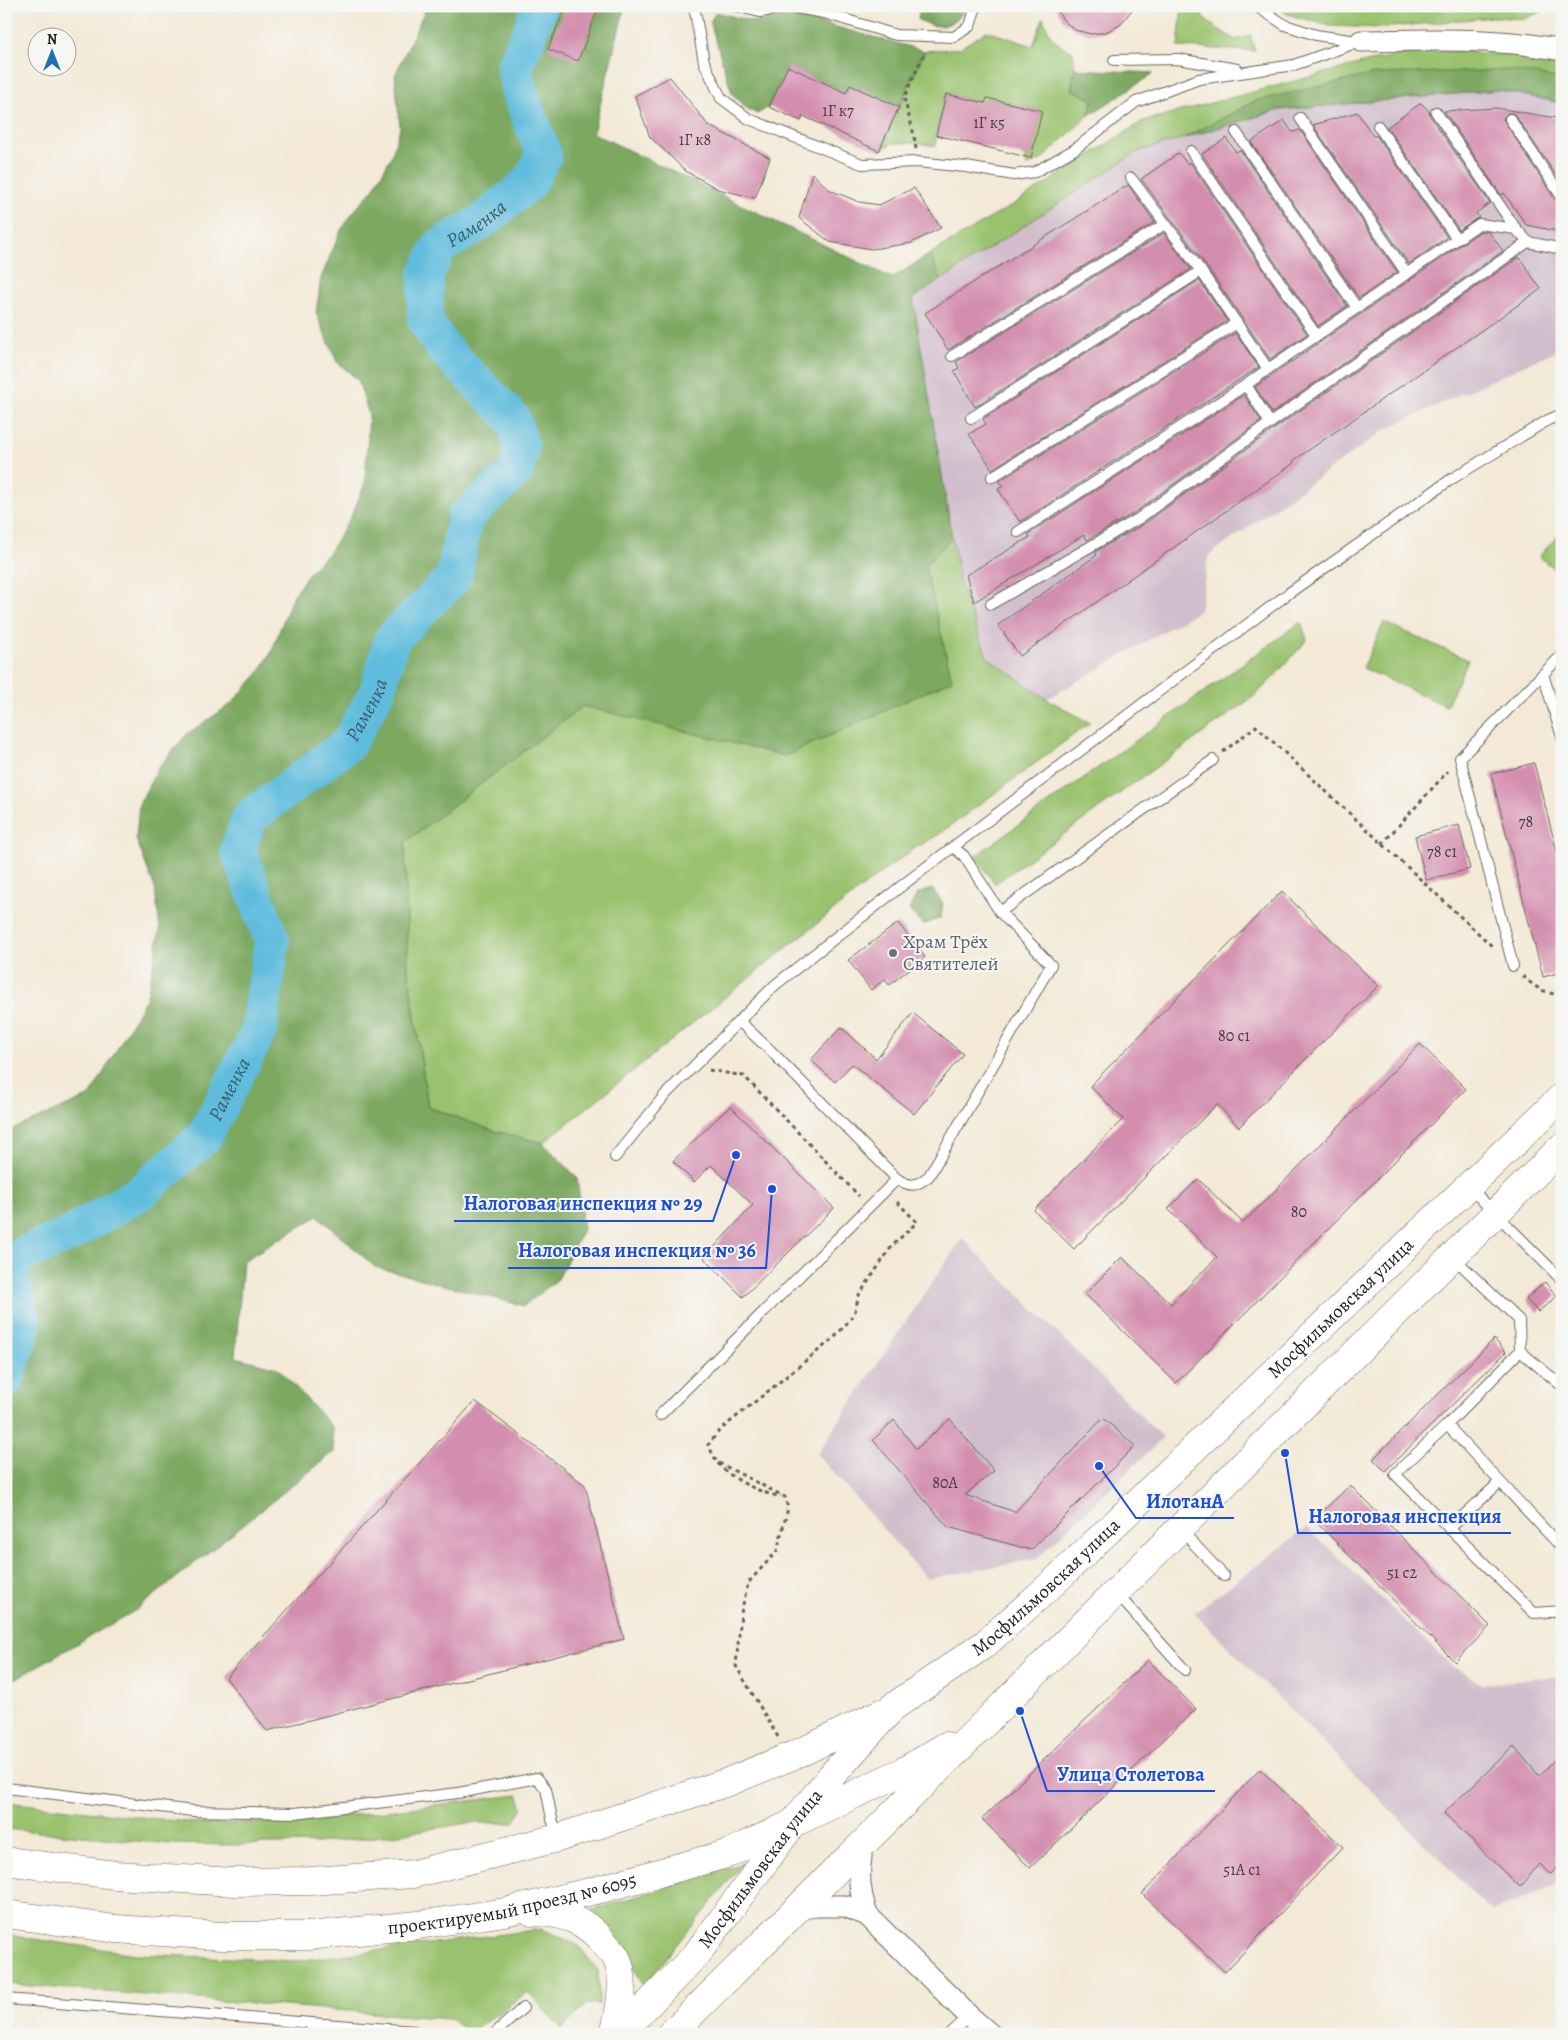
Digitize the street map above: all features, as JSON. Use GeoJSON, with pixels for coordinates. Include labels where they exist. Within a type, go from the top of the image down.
{"type":"FeatureCollection","features":[{"type":"Feature","properties":{"kind":"main road","name":"Мосфильмовская улица"},"geometry":{"type":"LineString","coordinates":[[620,2034],[696,1955],[794,1822],[832,1775],[893,1707],[991,1638],[1053,1583],[1562,1097]]}},
{"type":"Feature","properties":{"kind":"main road"},"geometry":{"type":"LineString","coordinates":[[672,2034],[1562,1146]]}},
{"type":"Feature","properties":{"kind":"main road"},"geometry":{"type":"LineString","coordinates":[[1342,1308],[1348,1303],[1356,1302],[1371,1308],[1377,1323],[1375,1331],[1370,1338]]}},
{"type":"Feature","properties":{"kind":"main road"},"geometry":{"type":"LineString","coordinates":[[6,1861],[115,1875],[234,1882],[311,1882],[413,1874],[558,1838],[728,1782],[806,1750],[893,1707]]}},
{"type":"Feature","properties":{"kind":"main road","name":"проектируемый проезд № 6095"},"geometry":{"type":"LineString","coordinates":[[6,1914],[116,1929],[222,1936],[308,1936],[418,1925],[505,1912],[601,1889],[730,1853],[904,1770],[983,1723]]}},
{"type":"Feature","properties":{"kind":"main road"},"geometry":{"type":"LineString","coordinates":[[505,1912],[548,1912],[574,1918],[597,1934],[616,1958],[620,1975],[622,1990],[614,2034]]}},
{"type":"Feature","properties":{"kind":"street"},"geometry":{"type":"LineString","coordinates":[[1361,41],[1482,41],[1538,45],[1562,50]]}},
{"type":"Feature","properties":{"kind":"street"},"geometry":{"type":"LineString","coordinates":[[863,1843],[859,1867],[860,1891],[867,1915]]}},
{"type":"Feature","properties":{"kind":"street"},"geometry":{"type":"LineString","coordinates":[[796,1909],[816,1906],[845,1906],[867,1915],[969,2016],[990,2034]]}},
{"type":"Feature","properties":{"kind":"lane"},"geometry":{"type":"LineString","coordinates":[[694,6],[704,62],[721,98],[748,119],[862,164],[918,162],[1014,175],[1035,172],[1075,149],[1136,102],[1198,79],[1294,64],[1361,41]]}},
{"type":"Feature","properties":{"kind":"lane"},"geometry":{"type":"LineString","coordinates":[[735,6],[760,12],[791,7],[824,13],[896,35],[925,36],[954,36],[970,26],[976,6]]}},
{"type":"Feature","properties":{"kind":"lane"},"geometry":{"type":"LineString","coordinates":[[1256,6],[1285,25],[1293,28],[1316,35],[1361,41]]}},
{"type":"Feature","properties":{"kind":"lane"},"geometry":{"type":"LineString","coordinates":[[1114,60],[1178,59],[1244,71]]}},
{"type":"Feature","properties":{"kind":"lane"},"geometry":{"type":"LineString","coordinates":[[1436,112],[1516,229],[1528,242],[1562,249]]}},
{"type":"Feature","properties":{"kind":"lane"},"geometry":{"type":"LineString","coordinates":[[1300,118],[1407,274]]}},
{"type":"Feature","properties":{"kind":"lane"},"geometry":{"type":"LineString","coordinates":[[1510,119],[1562,197]]}},
{"type":"Feature","properties":{"kind":"lane"},"geometry":{"type":"LineString","coordinates":[[1378,126],[1457,239]]}},
{"type":"Feature","properties":{"kind":"lane"},"geometry":{"type":"LineString","coordinates":[[1236,132],[1357,308]]}},
{"type":"Feature","properties":{"kind":"lane"},"geometry":{"type":"LineString","coordinates":[[1191,151],[1316,335]]}},
{"type":"Feature","properties":{"kind":"lane"},"geometry":{"type":"LineString","coordinates":[[1131,178],[1201,272],[1268,369]]}},
{"type":"Feature","properties":{"kind":"lane"},"geometry":{"type":"LineString","coordinates":[[952,356],[1165,224]]}},
{"type":"Feature","properties":{"kind":"lane"},"geometry":{"type":"LineString","coordinates":[[1018,532],[1246,385],[1316,335],[1480,224],[1516,229]]}},
{"type":"Feature","properties":{"kind":"lane"},"geometry":{"type":"LineString","coordinates":[[992,604],[1138,519],[1270,423],[1528,242]]}},
{"type":"Feature","properties":{"kind":"lane"},"geometry":{"type":"LineString","coordinates":[[971,418],[1201,272]]}},
{"type":"Feature","properties":{"kind":"lane"},"geometry":{"type":"LineString","coordinates":[[992,477],[1237,323]]}},
{"type":"Feature","properties":{"kind":"lane"},"geometry":{"type":"LineString","coordinates":[[1246,385],[1270,423]]}},
{"type":"Feature","properties":{"kind":"lane"},"geometry":{"type":"LineString","coordinates":[[614,1157],[665,1095],[775,985],[952,847],[1289,593],[1450,480],[1548,420],[1562,414]]}},
{"type":"Feature","properties":{"kind":"lane"},"geometry":{"type":"LineString","coordinates":[[1513,966],[1460,758],[1562,655]]}},
{"type":"Feature","properties":{"kind":"lane"},"geometry":{"type":"LineString","coordinates":[[1543,674],[1562,736]]}},
{"type":"Feature","properties":{"kind":"lane"},"geometry":{"type":"LineString","coordinates":[[1000,912],[1213,760]]}},
{"type":"Feature","properties":{"kind":"lane"},"geometry":{"type":"LineString","coordinates":[[739,1021],[897,1179],[907,1185],[919,1184],[929,1176],[1051,965],[1000,912],[964,856],[952,847]]}},
{"type":"Feature","properties":{"kind":"lane"},"geometry":{"type":"LineString","coordinates":[[660,1415],[897,1179]]}},
{"type":"Feature","properties":{"kind":"lane"},"geometry":{"type":"LineString","coordinates":[[1469,1186],[1562,1280]]}},
{"type":"Feature","properties":{"kind":"lane"},"geometry":{"type":"LineString","coordinates":[[1452,1256],[1519,1320],[1520,1350],[1447,1425],[1395,1474],[1534,1613],[1562,1610]]}},
{"type":"Feature","properties":{"kind":"lane"},"geometry":{"type":"LineString","coordinates":[[1520,1350],[1562,1386]]}},
{"type":"Feature","properties":{"kind":"lane"},"geometry":{"type":"LineString","coordinates":[[1447,1425],[1562,1548]]}},
{"type":"Feature","properties":{"kind":"lane"},"geometry":{"type":"LineString","coordinates":[[1449,1529],[1500,1482]]}},
{"type":"Feature","properties":{"kind":"lane"},"geometry":{"type":"LineString","coordinates":[[1180,1529],[1224,1576]]}},
{"type":"Feature","properties":{"kind":"lane"},"geometry":{"type":"LineString","coordinates":[[1116,1593],[1185,1670]]}},
{"type":"Feature","properties":{"kind":"lane"},"geometry":{"type":"LineString","coordinates":[[6,1788],[193,1812],[296,1812],[458,1793],[537,1778],[546,1789],[558,1838]]}},
{"type":"Feature","properties":{"kind":"lane"},"geometry":{"type":"LineString","coordinates":[[6,1999],[414,2031],[420,2034]]}},
{"type":"Feature","properties":{"kind":"lane"},"geometry":{"type":"LineString","coordinates":[[494,2034],[523,2008]]}},
{"type":"Feature","properties":{"kind":"lane"},"geometry":{"type":"LineString","coordinates":[[950,2034],[969,2016]]}},
{"type":"Feature","properties":{"kind":"lane"},"geometry":{"type":"LineString","coordinates":[[308,2034],[317,2024]]}},
{"type":"Feature","properties":{"kind":"path"},"geometry":{"type":"LineString","coordinates":[[918,162],[914,135],[904,98],[925,51],[925,36]]}},
{"type":"Feature","properties":{"kind":"path"},"geometry":{"type":"LineString","coordinates":[[1213,760],[1256,726],[1533,986],[1557,995],[1562,994]]}},
{"type":"Feature","properties":{"kind":"path"},"geometry":{"type":"LineString","coordinates":[[1382,844],[1460,758]]}},
{"type":"Feature","properties":{"kind":"path"},"geometry":{"type":"LineString","coordinates":[[694,1067],[744,1076],[869,1207]]}},
{"type":"Feature","properties":{"kind":"path"},"geometry":{"type":"LineString","coordinates":[[782,1744],[736,1666],[741,1613],[748,1583],[776,1551],[788,1508],[785,1497],[717,1462],[708,1445],[720,1430],[834,1338],[854,1315],[859,1295],[892,1246],[917,1222],[885,1191]]}},
{"type":"Feature","properties":{"kind":"shaded area"},"geometry":{"type":"Polygon","coordinates":[[[1499,90],[1562,103],[1562,348],[1388,428],[1208,556],[1200,610],[1047,699],[987,657],[959,580],[913,298],[1137,152],[1279,110],[1499,90]]]}},
{"type":"Feature","properties":{"kind":"shaded area"},"geometry":{"type":"Polygon","coordinates":[[[962,1238],[1163,1438],[1036,1559],[927,1579],[817,1454],[962,1238]]]}},
{"type":"Feature","properties":{"kind":"shaded area"},"geometry":{"type":"Polygon","coordinates":[[[1307,1528],[1451,1665],[1482,1684],[1562,1676],[1562,1882],[1492,1912],[1194,1613],[1307,1528]]]}},
{"type":"Feature","properties":{"kind":"green space"},"geometry":{"type":"Polygon","coordinates":[[[427,6],[625,6],[593,133],[892,278],[930,254],[941,280],[913,298],[952,537],[925,566],[952,680],[785,756],[583,706],[405,842],[408,969],[428,1107],[494,1131],[543,1143],[577,1177],[583,1229],[558,1279],[524,1306],[375,1267],[318,1216],[243,1261],[235,1357],[278,1368],[332,1427],[334,1452],[136,1610],[6,1684],[6,1132],[90,1096],[147,997],[160,930],[155,888],[136,839],[139,804],[158,768],[187,734],[231,704],[258,674],[271,653],[292,598],[308,574],[329,552],[351,517],[365,483],[369,415],[358,380],[337,362],[316,313],[321,278],[341,230],[374,188],[391,157],[400,128],[395,75],[427,6]]]}},
{"type":"Feature","properties":{"kind":"green space"},"geometry":{"type":"Polygon","coordinates":[[[920,6],[967,6],[955,20],[947,25],[938,26],[918,20],[920,6]]]}},
{"type":"Feature","properties":{"kind":"green space"},"geometry":{"type":"Polygon","coordinates":[[[1182,6],[1197,9],[1205,20],[1235,40],[1250,34],[1255,51],[1178,47],[1182,6]]]}},
{"type":"Feature","properties":{"kind":"green space"},"geometry":{"type":"Polygon","coordinates":[[[1276,6],[1351,6],[1385,13],[1448,6],[1552,7],[1524,19],[1493,17],[1380,28],[1330,26],[1287,14],[1276,6]]]}},
{"type":"Feature","properties":{"kind":"green space"},"geometry":{"type":"Polygon","coordinates":[[[1351,6],[1448,6],[1385,13],[1351,6]]]}},
{"type":"Feature","properties":{"kind":"green space"},"geometry":{"type":"Polygon","coordinates":[[[716,12],[755,22],[785,16],[803,18],[925,51],[899,107],[851,85],[846,93],[788,66],[769,107],[757,114],[745,107],[732,93],[710,22],[716,12]]]}},
{"type":"Feature","properties":{"kind":"green space"},"geometry":{"type":"Polygon","coordinates":[[[1043,18],[1054,39],[1061,46],[1073,52],[1075,69],[1071,89],[1093,100],[1088,116],[1041,160],[1027,166],[1024,156],[1031,157],[1042,111],[987,98],[985,103],[946,94],[936,135],[936,146],[915,143],[893,143],[879,151],[925,51],[960,48],[987,31],[1033,46],[1043,18]]]}},
{"type":"Feature","properties":{"kind":"green space"},"geometry":{"type":"Polygon","coordinates":[[[1456,51],[1534,57],[1562,63],[1562,103],[1499,90],[1279,110],[1137,152],[941,280],[930,254],[1011,206],[1143,121],[1374,60],[1412,53],[1456,51]]]}},
{"type":"Feature","properties":{"kind":"green space"},"geometry":{"type":"Polygon","coordinates":[[[1075,69],[1154,73],[1088,116],[1093,100],[1071,89],[1075,69]]]}},
{"type":"Feature","properties":{"kind":"green space"},"geometry":{"type":"Polygon","coordinates":[[[1512,70],[1562,79],[1562,103],[1499,90],[1279,110],[1184,138],[1255,101],[1374,74],[1512,70]]]}},
{"type":"Feature","properties":{"kind":"green space"},"geometry":{"type":"Polygon","coordinates":[[[1562,532],[1562,577],[1539,556],[1562,532]]]}},
{"type":"Feature","properties":{"kind":"green space"},"geometry":{"type":"Polygon","coordinates":[[[952,537],[959,580],[987,657],[1047,699],[1090,723],[938,835],[915,848],[864,886],[543,1143],[494,1131],[428,1107],[408,969],[405,842],[583,705],[785,756],[952,680],[925,566],[952,537]]]}},
{"type":"Feature","properties":{"kind":"green space"},"geometry":{"type":"Polygon","coordinates":[[[1301,622],[1307,640],[1253,697],[995,884],[975,856],[1301,622]]]}},
{"type":"Feature","properties":{"kind":"green space"},"geometry":{"type":"Polygon","coordinates":[[[1384,622],[1468,660],[1446,706],[1363,668],[1384,622]]]}},
{"type":"Feature","properties":{"kind":"green space"},"geometry":{"type":"Polygon","coordinates":[[[932,889],[943,903],[941,918],[923,925],[909,910],[917,894],[932,889]]]}},
{"type":"Feature","properties":{"kind":"green space"},"geometry":{"type":"Polygon","coordinates":[[[518,1795],[523,1807],[514,1823],[468,1823],[392,1835],[316,1843],[171,1844],[6,1829],[6,1802],[204,1824],[302,1821],[518,1795]]]}},
{"type":"Feature","properties":{"kind":"green space"},"geometry":{"type":"Polygon","coordinates":[[[743,1863],[644,1986],[620,1943],[588,1912],[743,1863]]]}},
{"type":"Feature","properties":{"kind":"green space"},"geometry":{"type":"Polygon","coordinates":[[[542,1929],[579,1946],[598,1971],[599,2004],[586,2004],[562,2029],[528,1992],[470,2033],[450,2019],[6,1984],[6,1935],[135,1954],[297,1961],[542,1929]]]}},
{"type":"Feature","properties":{"kind":"building"},"geometry":{"type":"Polygon","coordinates":[[[566,6],[599,6],[578,61],[548,49],[566,6]]]}},
{"type":"Feature","properties":{"kind":"building"},"geometry":{"type":"Polygon","coordinates":[[[1055,6],[1135,6],[1120,25],[1106,32],[1091,34],[1075,30],[1063,20],[1055,6]]]}},
{"type":"Feature","properties":{"kind":"building"},"geometry":{"type":"Polygon","coordinates":[[[788,66],[846,93],[850,85],[899,107],[879,151],[803,116],[801,121],[769,107],[788,66]]]}},
{"type":"Feature","properties":{"kind":"building"},"geometry":{"type":"Polygon","coordinates":[[[670,77],[708,125],[770,158],[755,198],[718,189],[687,172],[650,137],[635,96],[670,77]]]}},
{"type":"Feature","properties":{"kind":"building"},"geometry":{"type":"Polygon","coordinates":[[[946,94],[985,103],[987,98],[1042,111],[1031,158],[936,135],[946,94]]]}},
{"type":"Feature","properties":{"kind":"building"},"geometry":{"type":"Polygon","coordinates":[[[1421,103],[1429,111],[1430,116],[1490,203],[1476,213],[1479,217],[1459,230],[1387,127],[1421,103]]]}},
{"type":"Feature","properties":{"kind":"building"},"geometry":{"type":"Polygon","coordinates":[[[1496,108],[1562,119],[1562,184],[1515,115],[1507,113],[1503,119],[1556,201],[1562,204],[1562,232],[1526,225],[1504,193],[1501,195],[1444,111],[1496,108]]]}},
{"type":"Feature","properties":{"kind":"building"},"geometry":{"type":"Polygon","coordinates":[[[1357,112],[1374,137],[1376,135],[1447,237],[1409,264],[1313,125],[1357,112]]]}},
{"type":"Feature","properties":{"kind":"building"},"geometry":{"type":"Polygon","coordinates":[[[1284,120],[1292,132],[1300,130],[1397,272],[1359,298],[1251,142],[1284,120]]]}},
{"type":"Feature","properties":{"kind":"building"},"geometry":{"type":"Polygon","coordinates":[[[1226,138],[1236,152],[1240,150],[1347,306],[1318,326],[1202,154],[1226,138]]]}},
{"type":"Feature","properties":{"kind":"building"},"geometry":{"type":"Polygon","coordinates":[[[1179,153],[1187,164],[1190,162],[1307,334],[1270,359],[1207,267],[1141,179],[1179,153]]]}},
{"type":"Feature","properties":{"kind":"building"},"geometry":{"type":"Polygon","coordinates":[[[812,173],[830,190],[859,202],[879,205],[914,188],[941,228],[911,243],[872,249],[830,242],[799,218],[812,173]]]}},
{"type":"Feature","properties":{"kind":"building"},"geometry":{"type":"Polygon","coordinates":[[[1128,185],[1155,222],[948,350],[925,313],[1128,185]]]}},
{"type":"Feature","properties":{"kind":"building"},"geometry":{"type":"Polygon","coordinates":[[[1481,231],[1489,232],[1503,251],[1272,413],[1255,387],[1481,231]]]}},
{"type":"Feature","properties":{"kind":"building"},"geometry":{"type":"Polygon","coordinates":[[[1164,233],[1191,269],[975,407],[954,371],[959,368],[956,362],[1164,233]]]}},
{"type":"Feature","properties":{"kind":"building"},"geometry":{"type":"Polygon","coordinates":[[[1519,257],[1541,289],[1293,461],[1294,463],[1020,656],[998,625],[1097,555],[1095,552],[1142,525],[1274,429],[1519,257]]]}},
{"type":"Feature","properties":{"kind":"building"},"geometry":{"type":"Polygon","coordinates":[[[1199,280],[1227,321],[992,469],[969,434],[986,424],[983,419],[1199,280]]]}},
{"type":"Feature","properties":{"kind":"building"},"geometry":{"type":"Polygon","coordinates":[[[1235,333],[1259,367],[1020,522],[998,489],[1003,486],[999,481],[1235,333]]]}},
{"type":"Feature","properties":{"kind":"building"},"geometry":{"type":"Polygon","coordinates":[[[1244,395],[1261,421],[1134,513],[1087,540],[1084,535],[974,602],[966,575],[1030,537],[1028,534],[1244,395]]]}},
{"type":"Feature","properties":{"kind":"building"},"geometry":{"type":"Polygon","coordinates":[[[1534,763],[1562,871],[1562,972],[1543,977],[1491,774],[1534,763]]]}},
{"type":"Feature","properties":{"kind":"building"},"geometry":{"type":"Polygon","coordinates":[[[1459,825],[1470,869],[1426,880],[1415,836],[1459,825]]]}},
{"type":"Feature","properties":{"kind":"building"},"geometry":{"type":"Polygon","coordinates":[[[1282,891],[1378,986],[1239,1127],[1217,1104],[1074,1249],[1034,1210],[1123,1119],[1090,1086],[1282,891]]]}},
{"type":"Feature","properties":{"kind":"building","name":"Храм Трёх Святителей"},"geometry":{"type":"Polygon","coordinates":[[[898,923],[925,957],[889,985],[885,979],[871,990],[848,960],[898,923]]]}},
{"type":"Feature","properties":{"kind":"building"},"geometry":{"type":"Polygon","coordinates":[[[913,1013],[963,1054],[914,1114],[852,1064],[835,1082],[811,1060],[841,1027],[876,1059],[913,1013]]]}},
{"type":"Feature","properties":{"kind":"building"},"geometry":{"type":"Polygon","coordinates":[[[1420,1044],[1466,1089],[1176,1383],[1085,1294],[1122,1257],[1171,1304],[1217,1257],[1168,1209],[1198,1179],[1243,1223],[1420,1044]]]}},
{"type":"Feature","properties":{"kind":"building"},"geometry":{"type":"Polygon","coordinates":[[[730,1106],[834,1208],[743,1297],[704,1258],[753,1205],[711,1165],[694,1182],[673,1161],[730,1106]]]}},
{"type":"Feature","properties":{"kind":"building"},"geometry":{"type":"Polygon","coordinates":[[[1545,1282],[1557,1296],[1538,1312],[1526,1299],[1545,1282]]]}},
{"type":"Feature","properties":{"kind":"building"},"geometry":{"type":"Polygon","coordinates":[[[1494,1339],[1506,1352],[1385,1471],[1373,1459],[1494,1339]]]}},
{"type":"Feature","properties":{"kind":"building"},"geometry":{"type":"Polygon","coordinates":[[[475,1401],[585,1485],[624,1639],[267,1731],[226,1678],[475,1401]]]}},
{"type":"Feature","properties":{"kind":"building"},"geometry":{"type":"Polygon","coordinates":[[[1103,1418],[1135,1446],[1031,1550],[948,1527],[873,1440],[894,1420],[916,1449],[950,1419],[994,1471],[965,1495],[1015,1512],[1103,1418]]]}},
{"type":"Feature","properties":{"kind":"building"},"geometry":{"type":"Polygon","coordinates":[[[1350,1485],[1490,1626],[1455,1662],[1314,1520],[1350,1485]]]}},
{"type":"Feature","properties":{"kind":"building"},"geometry":{"type":"Polygon","coordinates":[[[1148,1660],[1196,1709],[1030,1868],[982,1819],[1148,1660]]]}},
{"type":"Feature","properties":{"kind":"building"},"geometry":{"type":"Polygon","coordinates":[[[1514,1746],[1539,1776],[1562,1752],[1562,1862],[1551,1874],[1540,1864],[1519,1887],[1444,1813],[1514,1746]]]}},
{"type":"Feature","properties":{"kind":"building"},"geometry":{"type":"Polygon","coordinates":[[[1260,1769],[1343,1847],[1225,1972],[1142,1894],[1260,1769]]]}},
{"type":"Feature","properties":{"kind":"waterway","name":"Раменка"},"geometry":{"type":"LineString","coordinates":[[6,1380],[24,1325],[17,1296],[8,1271],[22,1255],[70,1234],[141,1192],[204,1137],[259,1031],[272,940],[238,850],[249,818],[348,744],[377,692],[392,639],[454,577],[465,517],[516,471],[522,447],[513,419],[443,348],[425,320],[426,275],[439,247],[480,223],[529,183],[544,155],[521,96],[514,68],[530,33],[539,6]]}},
{"type":"Feature","properties":{"kind":"place","name":"Храм Трёх Святителей"},"geometry":{"type":"Point","coordinates":[893,953]}},
{"type":"Feature","properties":{"kind":"place","name":"Налоговая инспекция № 29"},"geometry":{"type":"Point","coordinates":[736,1155]}},
{"type":"Feature","properties":{"kind":"place","name":"Налоговая инспекция № 36"},"geometry":{"type":"Point","coordinates":[772,1189]}},
{"type":"Feature","properties":{"kind":"place","name":"Налоговая инспекция"},"geometry":{"type":"Point","coordinates":[1285,1453]}},
{"type":"Feature","properties":{"kind":"place","name":"ИлотанА"},"geometry":{"type":"Point","coordinates":[1099,1466]}},
{"type":"Feature","properties":{"kind":"place","name":"Улица Столетова"},"geometry":{"type":"Point","coordinates":[1020,1711]}}]}
